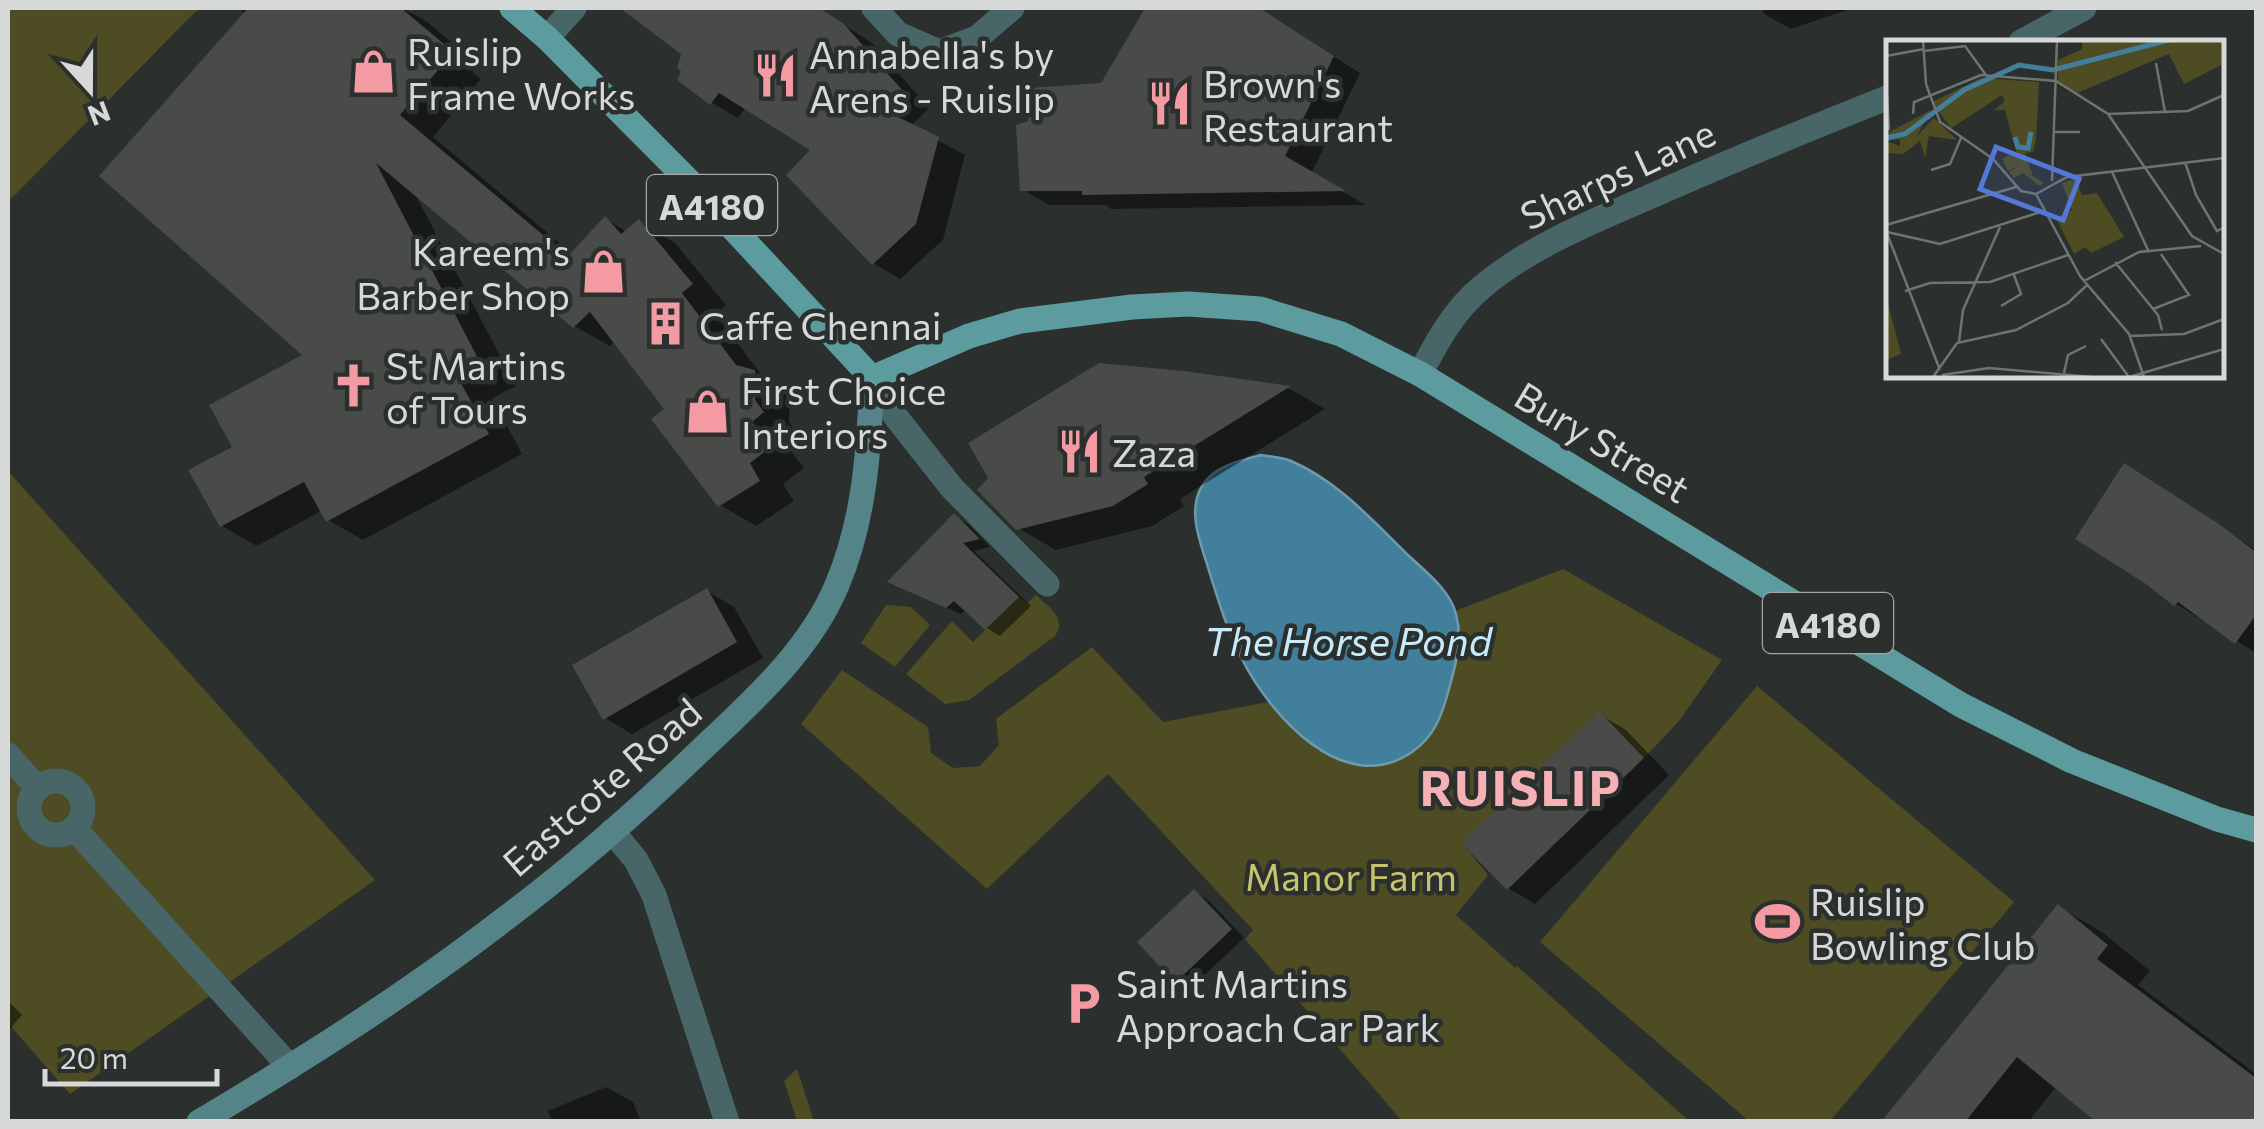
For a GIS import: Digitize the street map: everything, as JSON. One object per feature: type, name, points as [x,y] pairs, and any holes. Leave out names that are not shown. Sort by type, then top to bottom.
[{"type":"main road","name":"A4180","points":[[512,8],[687,178],[872,378]]},
{"type":"main road","name":"Bury Street","points":[[872,378],[968,336],[1020,321],[1068,314],[1188,304],[1260,310],[1341,334],[1420,374],[1961,705],[2072,761],[2217,819],[2256,830]]},
{"type":"main road","name":"Eastcote Road","points":[[199,1122],[290,1067],[504,921],[612,831],[743,710],[808,638],[836,588],[854,536],[865,486],[872,378]]},
{"type":"street","points":[[547,38],[574,8]]},
{"type":"street","points":[[874,8],[898,34],[938,52],[977,38],[1012,8]]},
{"type":"street","points":[[2026,40],[2084,8]]},
{"type":"street","name":"Sharps Lane","points":[[1420,374],[1454,316],[1481,288],[1522,259],[1598,220],[1886,98]]},
{"type":"street","points":[[872,378],[896,417],[952,488],[1047,584]]},
{"type":"street","points":[[8,755],[38,788]]},
{"type":"street","points":[[60,781],[76,789],[83,805],[80,822],[74,828],[51,835],[36,826],[30,800],[38,788],[60,781]]},
{"type":"street","points":[[74,828],[290,1067]]},
{"type":"street","points":[[612,831],[636,860],[654,895],[728,1122]]},
{"type":"green space","points":[[8,8],[199,8],[8,202]]},
{"type":"green space","points":[[8,471],[375,880],[70,1094],[8,1023]]},
{"type":"green space","name":"Manor Farm","points":[[1563,569],[1722,660],[1679,721],[1644,758],[1598,712],[1462,843],[1488,875],[1456,915],[1689,1121],[1402,1121],[1245,939],[1253,930],[1108,774],[987,889],[801,724],[842,670],[928,727],[931,753],[953,768],[980,766],[999,745],[996,719],[1092,647],[1163,722],[1268,702],[1319,751],[1459,636],[1455,611]]},
{"type":"green space","points":[[1036,595],[1058,618],[1055,636],[969,700],[945,704],[906,674],[952,621],[973,642],[1019,597],[1027,603]]},
{"type":"green space","points":[[886,605],[911,607],[930,625],[895,667],[861,643]]},
{"type":"green space","name":"Ruislip Bowling Club","points":[[1757,686],[2014,902],[1830,1121],[1749,1121],[1540,942]]},
{"type":"green space","points":[[797,1069],[814,1121],[797,1121],[784,1081]]},
{"type":"water","name":"The Horse Pond","points":[[1261,455],[1291,461],[1324,479],[1430,575],[1453,605],[1458,623],[1458,652],[1440,716],[1420,746],[1386,764],[1361,765],[1336,758],[1312,744],[1271,704],[1232,638],[1200,541],[1195,507],[1202,486],[1213,473]]},
{"type":"building","points":[[248,8],[401,8],[444,44],[438,50],[448,58],[400,115],[568,256],[605,216],[621,234],[639,219],[693,284],[682,293],[736,365],[755,370],[755,400],[764,412],[752,422],[771,447],[750,463],[760,481],[718,507],[651,419],[664,409],[590,312],[573,328],[376,163],[482,366],[458,378],[489,434],[326,522],[304,482],[220,527],[188,470],[232,447],[209,405],[302,355],[99,176]]},
{"type":"building","points":[[620,8],[819,8],[844,24],[903,91],[884,110],[939,137],[916,224],[872,265],[786,175],[810,150],[719,93],[710,105],[677,80],[681,54]]},
{"type":"building","name":"Brown's Restaurant","points":[[1145,8],[1259,8],[1334,56],[1285,156],[1346,191],[1082,195],[1082,191],[1020,191],[1016,125],[1028,121],[1030,88],[1101,83]]},
{"type":"building","name":"Zaza","points":[[1099,363],[1291,386],[1144,477],[1148,484],[1113,506],[1016,530],[977,490],[988,478],[968,443]]},
{"type":"building","points":[[2124,463],[2256,552],[2256,615],[2235,644],[2178,602],[2174,606],[2075,539]]},
{"type":"building","points":[[954,513],[980,539],[963,543],[1019,597],[985,630],[954,601],[946,608],[887,582]]},
{"type":"building","points":[[707,588],[737,642],[603,720],[572,665]]},
{"type":"building","points":[[1599,711],[1644,758],[1507,890],[1461,843]]},
{"type":"building","points":[[1194,889],[1232,929],[1175,983],[1137,942]]},
{"type":"building","points":[[2058,904],[2108,945],[2097,959],[2256,1078],[2256,1122],[2096,1122],[2017,1057],[1965,1122],[1881,1122]]},
{"type":"place","name":"Ruislip Frame Works","points":[[374,72]]},
{"type":"place","name":"Annabella's by Arens - Ruislip","points":[[776,75]]},
{"type":"place","name":"Brown's Restaurant","points":[[1170,104]]},
{"type":"place","name":"Kareem's Barber Shop","points":[[603,272]]},
{"type":"place","name":"Caffe Chennai","points":[[666,324]]},
{"type":"place","name":"St Martins of Tours","points":[[353,386]]},
{"type":"place","name":"First Choice Interiors","points":[[708,411]]},
{"type":"place","name":"Zaza","points":[[1079,451]]},
{"type":"place","name":"Ruislip Bowling Club","points":[[1777,922]]},
{"type":"place","name":"Saint Martins Approach Car Park","points":[[1083,1004]]},
{"type":"district","name":"RUISLIP","points":[[1521,786]]}]
